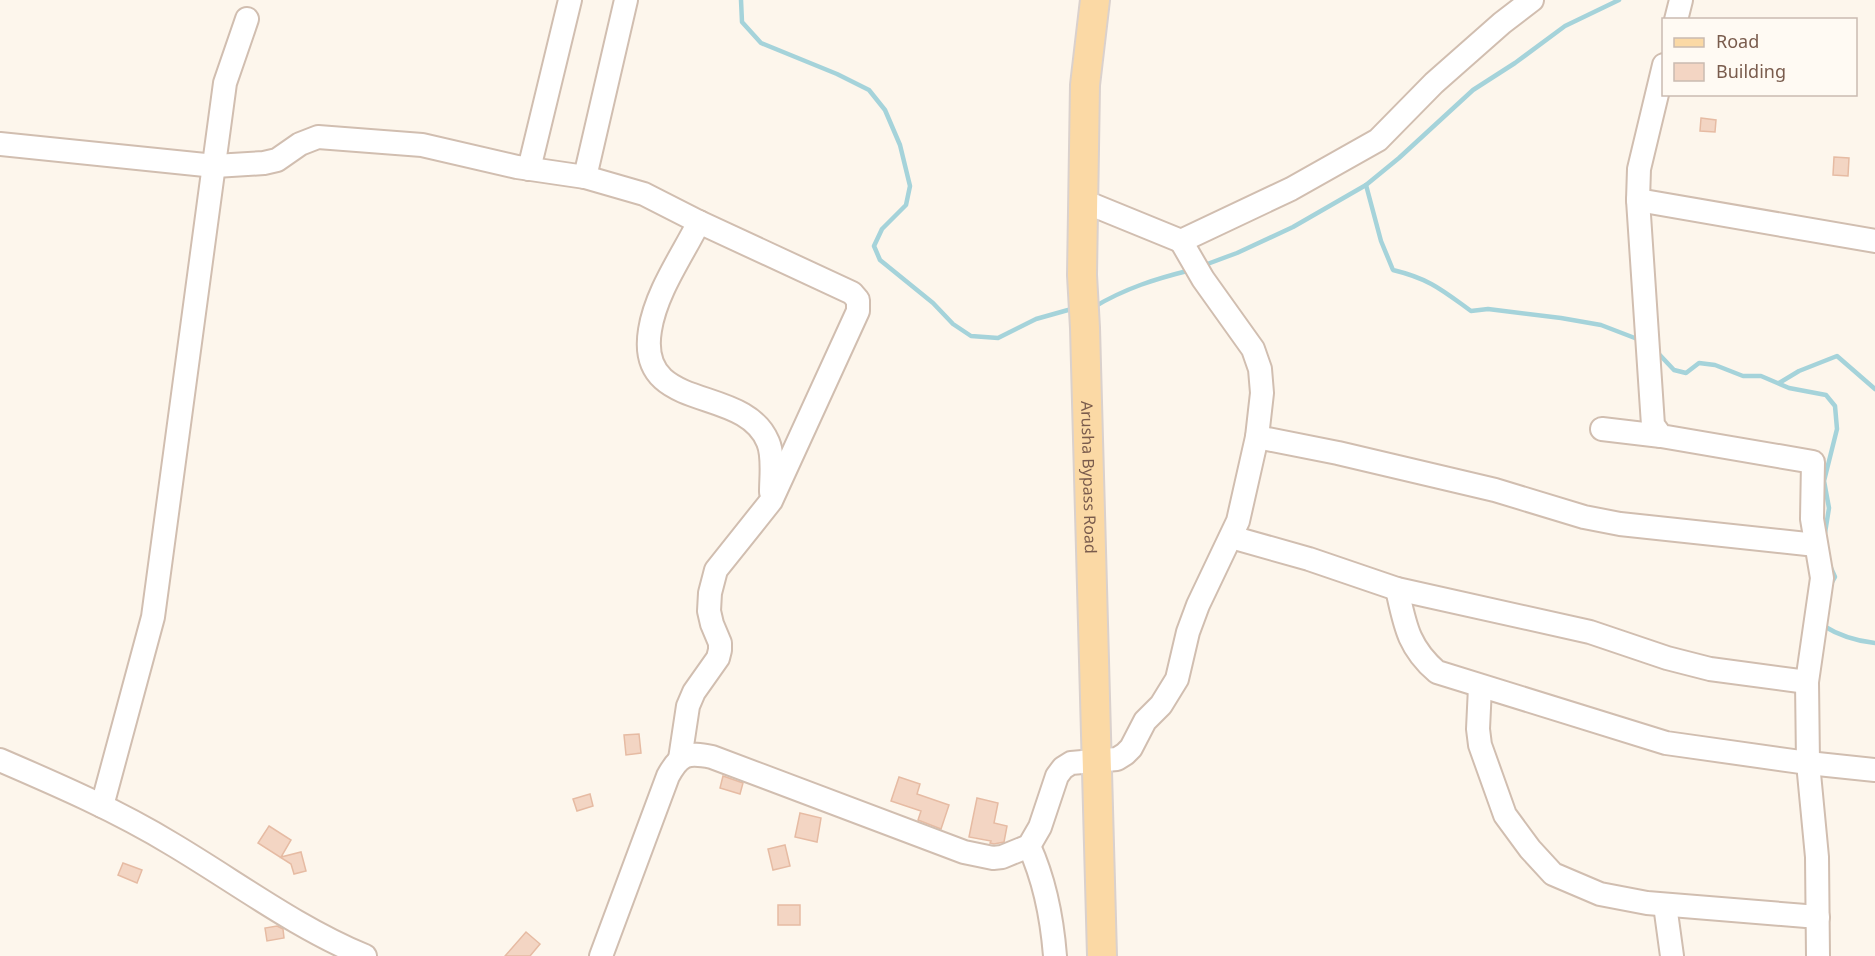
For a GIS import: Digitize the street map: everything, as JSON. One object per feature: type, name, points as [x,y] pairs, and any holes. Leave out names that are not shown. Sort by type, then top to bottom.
[{"type":"main road","name":"Arusha Bypass Road","points":[[1095,0],[1085,85],[1082,275],[1102,956]]},
{"type":"street","points":[[529,169],[570,0]]},
{"type":"street","points":[[585,177],[626,0]]},
{"type":"street","points":[[1498,0],[1502,23]]},
{"type":"street","points":[[1192,260],[1291,189],[1378,140],[1434,83],[1502,23],[1532,0]]},
{"type":"street","points":[[1676,18],[1681,0]]},
{"type":"street","points":[[102,806],[153,617],[225,83],[247,20]]},
{"type":"street","points":[[1661,436],[1653,425],[1638,200],[1640,169],[1662,74]]},
{"type":"street","points":[[0,144],[215,165],[264,163],[277,160],[300,144],[318,137],[422,145],[529,169],[585,177],[644,194],[852,293],[858,300],[858,311],[771,501],[716,570],[710,593],[709,611],[720,643],[720,650],[718,658],[694,692],[688,706],[680,759]]},
{"type":"street","points":[[1638,200],[1875,241]]},
{"type":"street","points":[[601,956],[668,776],[675,763],[684,756],[694,753],[712,756],[964,852],[993,858],[1002,857],[1029,846],[1040,827],[1057,776],[1063,768],[1071,763],[1117,759],[1125,754],[1145,721],[1168,696],[1177,679],[1188,632],[1198,605],[1232,537],[1244,503],[1257,437],[1262,393],[1260,369],[1253,349],[1192,260],[1083,201]]},
{"type":"street","points":[[699,222],[659,299],[650,328],[649,358],[654,370],[667,384],[734,410],[754,423],[764,434],[771,453],[771,501]]},
{"type":"street","points":[[1602,429],[1661,436],[1813,462],[1812,519],[1822,578],[1807,682],[1808,763],[1817,857],[1818,956]]},
{"type":"street","points":[[1257,437],[1338,453],[1495,490],[1593,519],[1620,524],[1816,545]]},
{"type":"street","points":[[1232,537],[1309,559],[1397,589],[1590,632],[1667,658],[1710,669],[1807,682]]},
{"type":"street","points":[[1397,589],[1413,645],[1437,672],[1666,743],[1875,770]]},
{"type":"street","points":[[1480,687],[1478,729],[1480,745],[1505,815],[1530,849],[1553,874],[1600,894],[1665,905],[1818,917]]},
{"type":"street","points":[[0,760],[102,806],[171,843],[254,896],[340,946],[365,956]]},
{"type":"street","points":[[1029,846],[1046,891],[1055,956]]},
{"type":"street","points":[[1665,905],[1672,956]]},
{"type":"building","points":[[1701,118],[1716,120],[1715,132],[1700,131]]},
{"type":"building","points":[[1834,157],[1849,158],[1848,176],[1833,175]]},
{"type":"building","points":[[639,734],[641,753],[626,755],[624,735]]},
{"type":"building","points":[[723,776],[743,783],[740,794],[720,788]]},
{"type":"building","points":[[899,777],[920,784],[917,794],[949,805],[941,829],[918,820],[921,811],[891,801]]},
{"type":"building","points":[[590,794],[593,806],[577,811],[573,799]]},
{"type":"building","points":[[977,798],[998,803],[994,823],[1007,826],[1004,842],[994,844],[990,843],[991,841],[969,837]]},
{"type":"building","points":[[800,813],[821,818],[817,842],[795,837]]},
{"type":"building","points":[[269,826],[291,840],[281,857],[301,852],[306,871],[294,874],[291,864],[258,843]]},
{"type":"building","points":[[785,845],[790,866],[773,870],[768,849]]},
{"type":"building","points":[[123,863],[142,870],[137,883],[118,875]]},
{"type":"building","points":[[778,905],[800,905],[800,925],[778,925]]},
{"type":"building","points":[[277,926],[283,929],[284,938],[267,941],[265,928]]},
{"type":"building","points":[[526,932],[540,944],[530,956],[505,956]]},
{"type":"waterway","points":[[741,0],[742,22],[761,43],[837,74],[869,90],[885,110],[900,145],[910,186],[906,205],[882,229],[874,246],[880,260],[933,303],[953,324],[971,336],[998,338],[1036,319],[1074,310]]},
{"type":"waterway","points":[[1202,266],[1237,253],[1293,227],[1366,185],[1473,90],[1515,63],[1565,26],[1619,0]]},
{"type":"waterway","points":[[1366,185],[1381,241],[1393,270],[1426,281],[1471,311],[1488,309],[1561,318],[1601,325],[1640,340]]},
{"type":"waterway","points":[[1094,307],[1141,285],[1191,270]]},
{"type":"waterway","points":[[1657,352],[1674,370],[1686,373],[1699,363],[1715,365],[1743,376],[1761,376],[1789,388],[1826,395],[1835,406],[1837,429],[1824,481],[1829,508],[1825,533]]},
{"type":"waterway","points":[[1779,383],[1799,371],[1837,356],[1875,389]]},
{"type":"waterway","points":[[1831,568],[1835,577],[1831,584]]},
{"type":"waterway","points":[[1822,625],[1847,637],[1875,643]]}]
